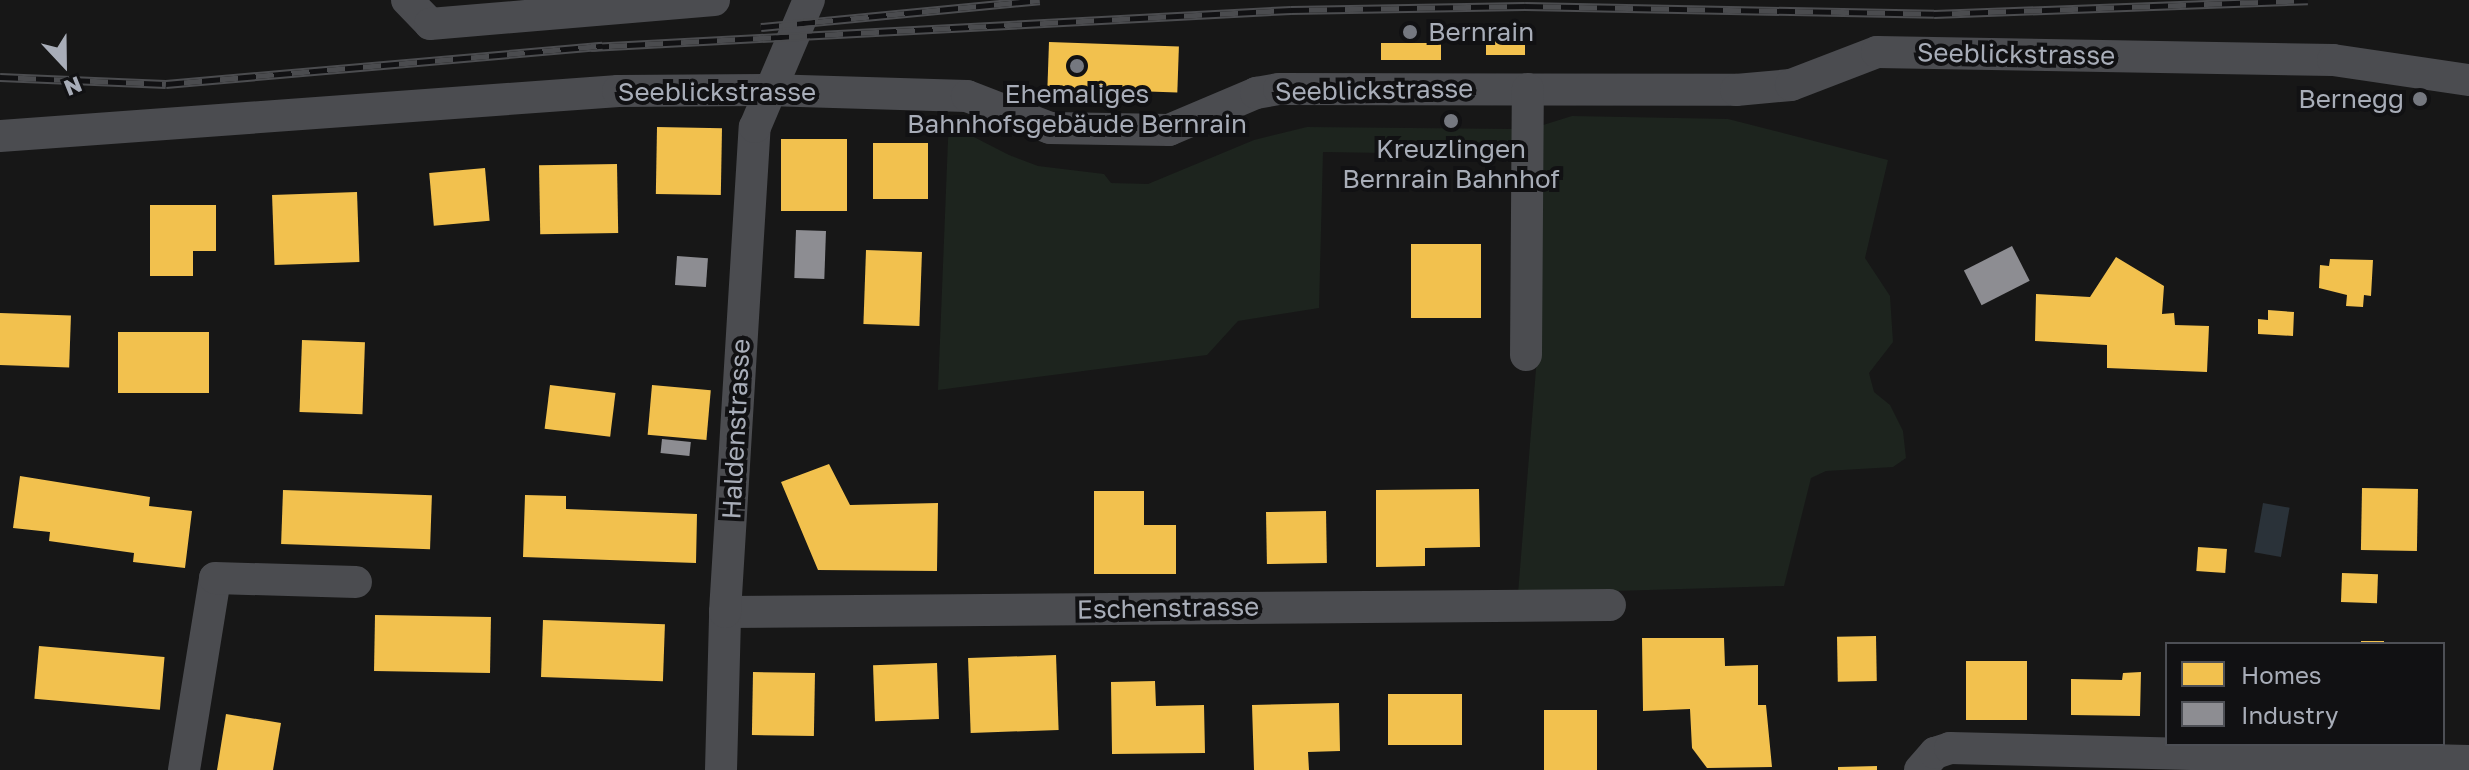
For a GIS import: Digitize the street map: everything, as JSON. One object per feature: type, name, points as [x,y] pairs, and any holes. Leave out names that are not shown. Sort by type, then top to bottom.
[{"type":"street","points":[[407,0],[430,24],[714,0]]},
{"type":"street","name":"Haldenstrasse","points":[[721,770],[725,612],[755,127],[767,90],[809,0]]},
{"type":"street","name":"Seeblickstrasse","points":[[0,136],[618,91],[767,90],[967,96],[1050,128],[1125,131],[1191,124],[1237,100],[1279,89],[1736,90],[1791,85],[1877,52],[2333,60],[2469,80]]},
{"type":"street","points":[[1526,355],[1528,89]]},
{"type":"street","points":[[184,770],[215,578],[356,582]]},
{"type":"street","name":"Eschenstrasse","points":[[725,612],[1610,605]]},
{"type":"street","points":[[1920,770],[1935,753],[1950,748],[2469,761]]},
{"type":"shaded area","points":[[1572,116],[1728,119],[1888,160],[1865,258],[1890,296],[1893,342],[1869,373],[1874,392],[1890,405],[1903,431],[1906,458],[1893,467],[1826,471],[1811,478],[1784,586],[1518,594],[1538,344],[1540,126]]},
{"type":"shaded area","points":[[957,119],[968,134],[1009,155],[1038,166],[1104,174],[1111,183],[1148,184],[1254,140],[1307,127],[1513,129],[1513,155],[1323,152],[1319,308],[1238,321],[1207,355],[938,390],[948,140],[950,124]]},
{"type":"shaded area","points":[[2263,503],[2290,508],[2281,557],[2254,552]]},
{"type":"building: Homes","points":[[1486,32],[1525,32],[1525,55],[1486,55]]},
{"type":"building: Homes","points":[[1049,42],[1179,47],[1177,93],[1047,88]]},
{"type":"building: Homes","points":[[1381,43],[1441,43],[1441,60],[1381,60]]},
{"type":"building: Homes","points":[[657,127],[722,128],[721,195],[656,194]]},
{"type":"building: Homes","points":[[781,139],[847,139],[847,211],[781,211]]},
{"type":"building: Homes","points":[[873,143],[928,143],[928,199],[873,199]]},
{"type":"building: Homes","points":[[617,164],[618,233],[540,234],[539,165]]},
{"type":"building: Homes","points":[[485,168],[490,221],[434,226],[429,173]]},
{"type":"building: Homes","points":[[357,192],[359,262],[274,265],[272,195]]},
{"type":"building: Homes","points":[[150,205],[216,205],[216,251],[193,251],[193,276],[150,276]]},
{"type":"building: Homes","points":[[1411,244],[1481,244],[1481,318],[1411,318]]},
{"type":"building: Homes","points":[[866,250],[922,252],[919,326],[863,324]]},
{"type":"building: Homes","points":[[2116,257],[2164,286],[2162,314],[2174,313],[2175,325],[2209,326],[2207,372],[2107,368],[2107,345],[2035,341],[2036,294],[2090,297]]},
{"type":"building: Homes","points":[[2330,259],[2373,260],[2371,296],[2364,295],[2363,307],[2346,306],[2347,295],[2319,288],[2320,265],[2329,266]]},
{"type":"building: Homes","points":[[2268,310],[2294,312],[2293,336],[2258,334],[2258,319],[2268,320]]},
{"type":"building: Homes","points":[[0,313],[71,315],[69,367],[0,365]]},
{"type":"building: Homes","points":[[118,332],[209,332],[209,393],[118,393]]},
{"type":"building: Homes","points":[[302,340],[365,342],[362,414],[299,412]]},
{"type":"building: Homes","points":[[550,385],[616,393],[610,437],[545,429]]},
{"type":"building: Homes","points":[[652,385],[711,390],[706,440],[648,435]]},
{"type":"building: Homes","points":[[829,464],[850,505],[938,503],[937,571],[818,570],[781,482]]},
{"type":"building: Homes","points":[[20,476],[150,497],[149,506],[192,511],[185,568],[133,562],[134,553],[49,541],[50,532],[13,528]]},
{"type":"building: Homes","points":[[2362,488],[2418,489],[2417,551],[2361,550]]},
{"type":"building: Homes","points":[[1479,489],[1480,547],[1425,548],[1425,566],[1376,567],[1376,490]]},
{"type":"building: Homes","points":[[283,490],[432,495],[430,549],[281,544]]},
{"type":"building: Homes","points":[[1094,491],[1144,491],[1144,525],[1176,525],[1176,574],[1094,574]]},
{"type":"building: Homes","points":[[525,495],[566,496],[566,509],[697,514],[696,563],[523,557]]},
{"type":"building: Homes","points":[[1326,511],[1327,563],[1267,564],[1266,512]]},
{"type":"building: Homes","points":[[2198,547],[2227,549],[2225,573],[2196,571]]},
{"type":"building: Homes","points":[[2342,573],[2378,574],[2377,603],[2341,602]]},
{"type":"building: Homes","points":[[375,615],[491,617],[490,673],[374,671]]},
{"type":"building: Homes","points":[[543,620],[665,624],[663,681],[541,677]]},
{"type":"building: Homes","points":[[1876,636],[1877,681],[1838,682],[1837,637]]},
{"type":"building: Homes","points":[[1642,638],[1724,638],[1725,666],[1758,665],[1758,705],[1766,705],[1772,767],[1707,768],[1692,748],[1690,709],[1643,711]]},
{"type":"building: Homes","points":[[39,646],[165,657],[160,710],[34,699]]},
{"type":"building: Homes","points":[[1056,655],[1059,730],[971,733],[968,658]]},
{"type":"building: Homes","points":[[1966,661],[2027,661],[2027,720],[1966,720]]},
{"type":"building: Homes","points":[[937,663],[939,719],[875,721],[873,665]]},
{"type":"building: Homes","points":[[753,672],[815,673],[814,736],[752,735]]},
{"type":"building: Homes","points":[[2141,672],[2140,716],[2071,715],[2071,679],[2122,680],[2123,673]]},
{"type":"building: Homes","points":[[1155,681],[1156,706],[1204,705],[1205,753],[1112,754],[1111,682]]},
{"type":"building: Homes","points":[[1388,694],[1462,694],[1462,745],[1388,745]]},
{"type":"building: Homes","points":[[1339,703],[1340,751],[1308,752],[1309,770],[1254,770],[1252,705]]},
{"type":"building: Homes","points":[[1544,710],[1597,710],[1597,770],[1544,770]]},
{"type":"building: Homes","points":[[226,714],[281,723],[273,770],[217,770]]},
{"type":"building: Homes","points":[[1877,766],[1877,770],[1838,770],[1838,767]]},
{"type":"building: Industry","points":[[796,230],[826,231],[824,279],[794,278]]},
{"type":"building: Industry","points":[[2012,246],[2030,281],[1982,305],[1964,271]]},
{"type":"building: Industry","points":[[677,256],[708,258],[706,287],[675,285]]},
{"type":"building: Industry","points":[[662,439],[691,442],[689,456],[661,453]]},
{"type":"railway","points":[[761,27],[1040,0]]},
{"type":"railway","points":[[591,47],[1291,10],[1525,6],[1934,14],[2308,0]]},
{"type":"railway","points":[[0,77],[166,84],[602,46]]},
{"type":"place","name":"Bernrain","points":[[1410,32]]},
{"type":"place","name":"Ehemaliges Bahnhofsgebäude Bernrain","points":[[1077,66]]},
{"type":"place","name":"Bernegg","points":[[2420,99]]},
{"type":"place","name":"Kreuzlingen Bernrain Bahnhof","points":[[1451,121]]}]
